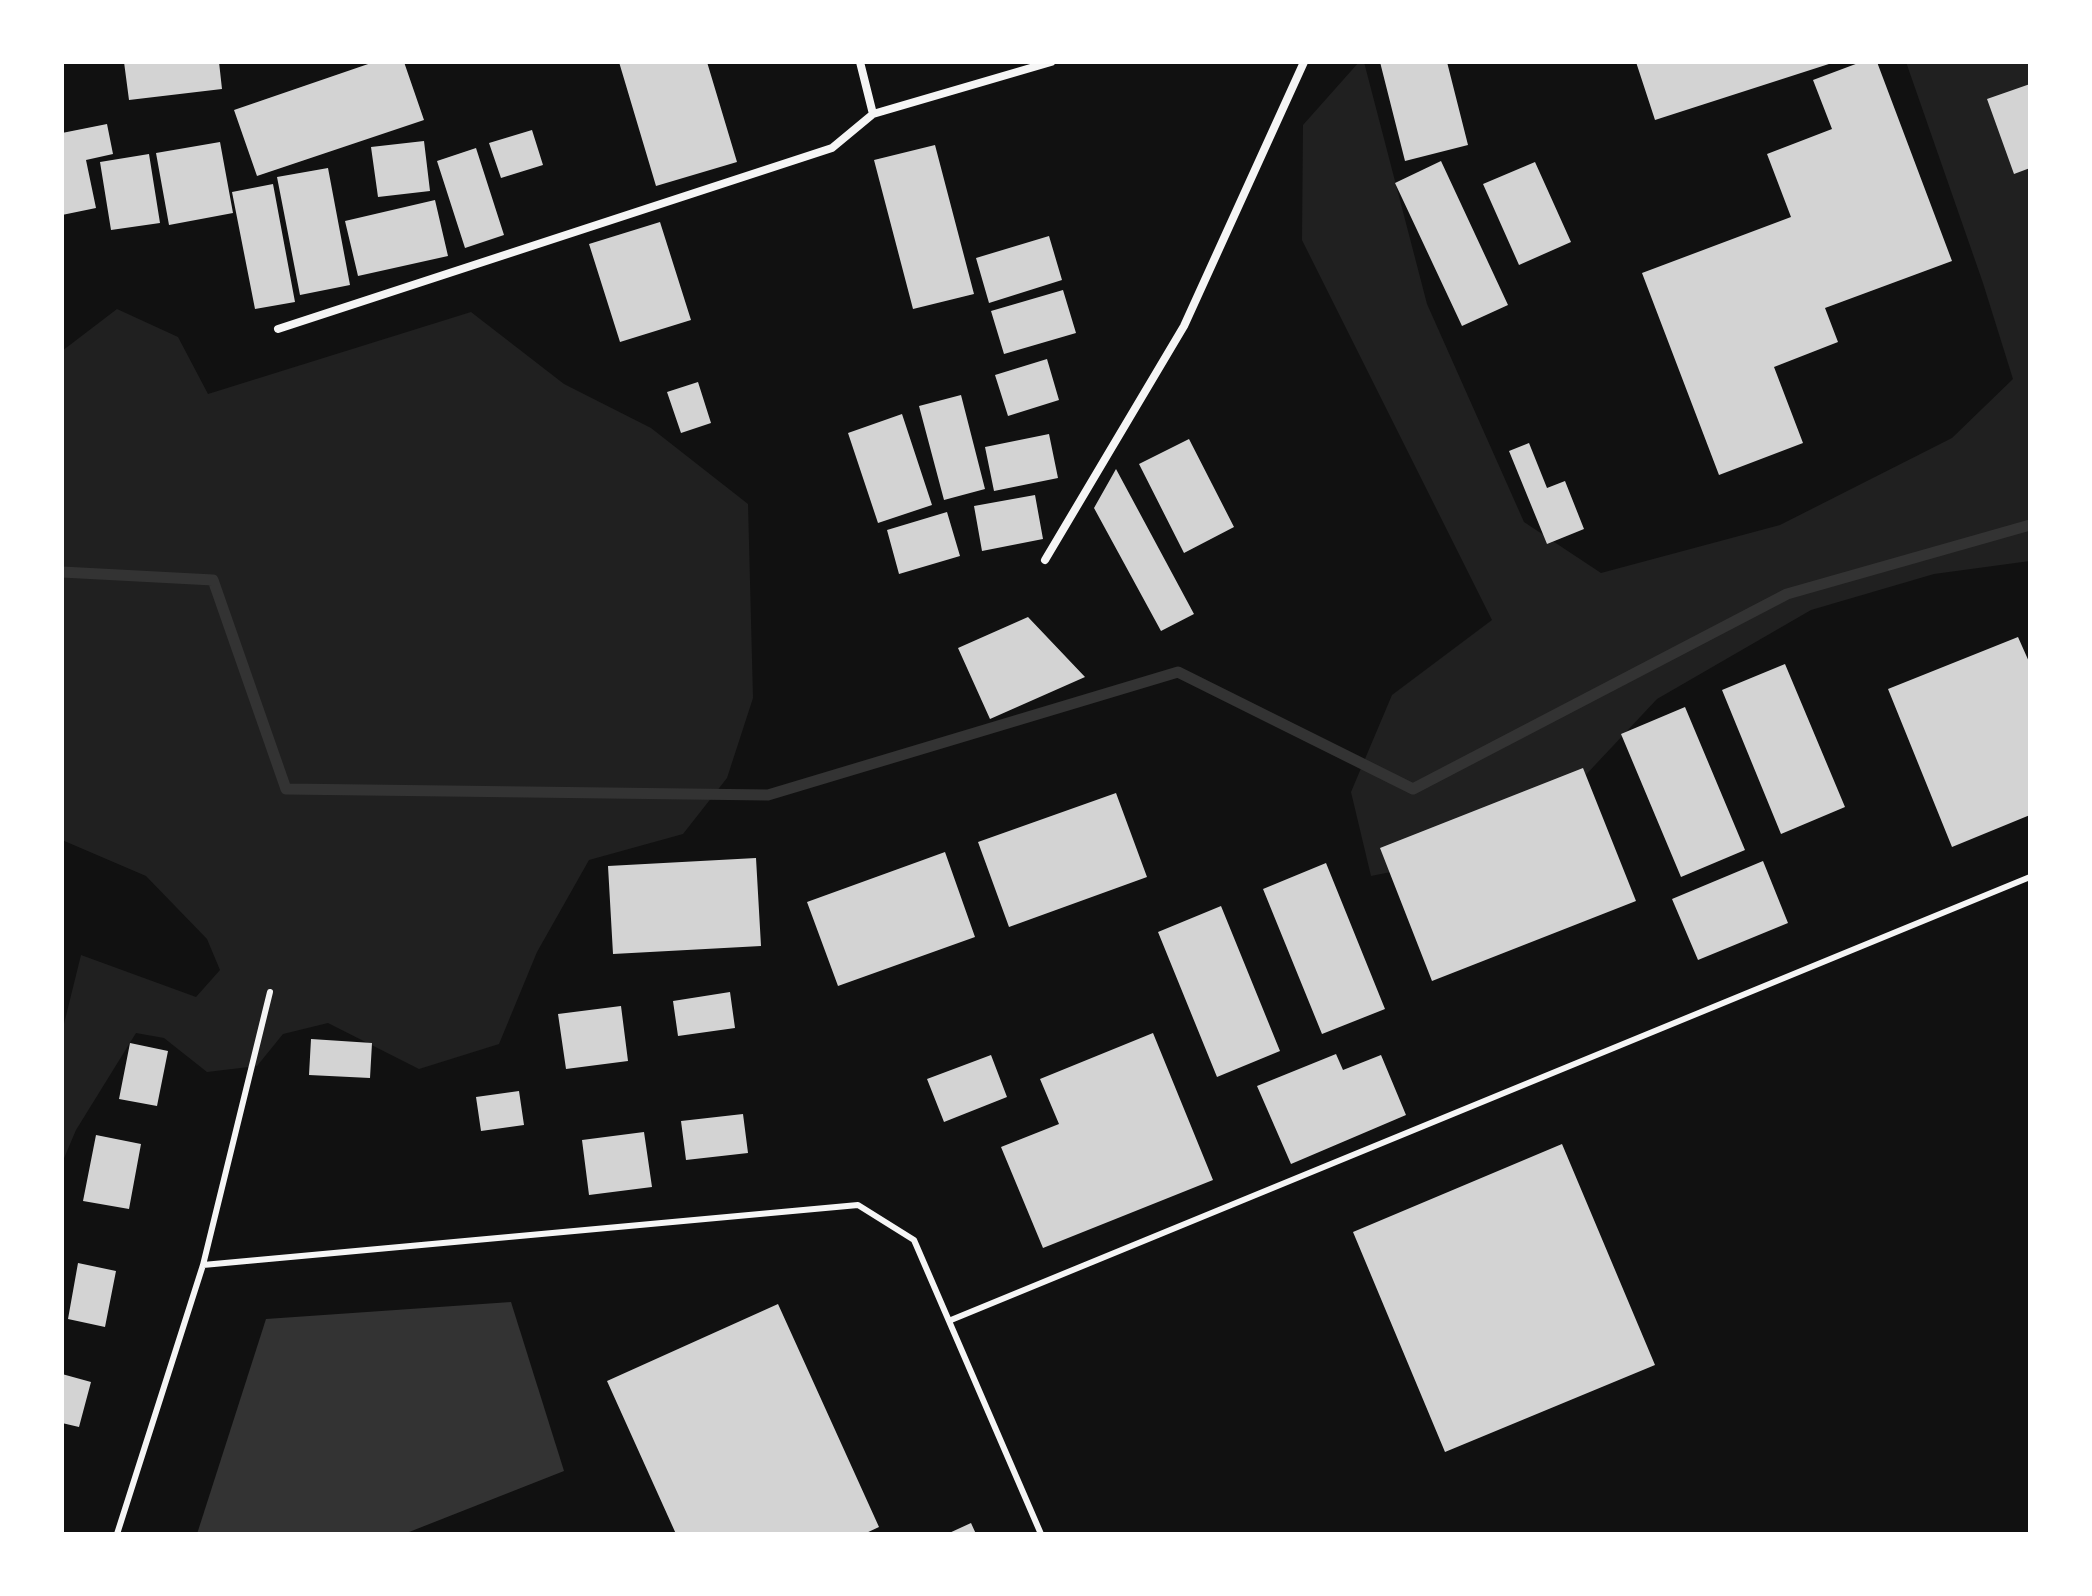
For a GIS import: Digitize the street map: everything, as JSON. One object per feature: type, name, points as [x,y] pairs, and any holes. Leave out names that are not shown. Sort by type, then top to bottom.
[{"type":"street","points":[[860,62],[873,114]]},
{"type":"street","points":[[278,329],[832,148],[873,114],[1051,62]]},
{"type":"street","points":[[1045,560],[1184,326],[1304,62]]},
{"type":"lane","points":[[951,1320],[2030,877]]},
{"type":"lane","points":[[117,1534],[203,1265],[270,992]]},
{"type":"lane","points":[[203,1265],[858,1205],[914,1240],[1041,1534]]},
{"type":"shaded area","points":[[1359,62],[1364,62],[1427,304],[1524,522],[1601,573],[1780,525],[1952,438],[2013,379],[1906,62],[2030,62],[2030,561],[1934,574],[1811,610],[1657,699],[1519,846],[1371,876],[1351,792],[1392,695],[1492,620],[1302,240],[1303,125]]},
{"type":"shaded area","points":[[117,309],[178,337],[208,394],[471,312],[564,384],[651,428],[748,504],[753,698],[727,778],[683,834],[589,860],[537,952],[499,1044],[419,1069],[328,1023],[283,1034],[257,1066],[207,1072],[164,1038],[136,1033],[76,1130],[62,1163],[62,1032],[81,955],[196,997],[220,970],[207,939],[146,876],[62,840],[62,351]]},
{"type":"shaded area","points":[[511,1302],[564,1471],[404,1534],[197,1534],[266,1319]]},
{"type":"building","points":[[124,62],[219,62],[222,89],[129,100]]},
{"type":"building","points":[[374,62],[404,62],[424,120],[257,176],[234,110]]},
{"type":"building","points":[[619,62],[707,62],[737,162],[656,186]]},
{"type":"building","points":[[1380,62],[1447,62],[1468,145],[1405,161]]},
{"type":"building","points":[[1636,62],[1832,62],[1832,63],[1655,120]]},
{"type":"building","points":[[1861,62],[1877,62],[1952,261],[1825,308],[1838,342],[1774,367],[1803,443],[1719,475],[1642,273],[1791,217],[1767,154],[1832,129],[1813,80]]},
{"type":"building","points":[[2030,84],[2030,168],[2014,174],[1987,99]]},
{"type":"building","points":[[107,124],[113,154],[86,160],[96,208],[62,215],[62,133]]},
{"type":"building","points":[[532,130],[543,165],[501,178],[489,143]]},
{"type":"building","points":[[424,141],[430,191],[378,197],[371,147]]},
{"type":"building","points":[[220,142],[233,213],[169,225],[156,153]]},
{"type":"building","points":[[935,145],[974,294],[913,309],[874,160]]},
{"type":"building","points":[[476,148],[504,235],[465,248],[437,161]]},
{"type":"building","points":[[149,154],[160,223],[111,230],[100,162]]},
{"type":"building","points":[[1441,161],[1508,305],[1462,326],[1395,183]]},
{"type":"building","points":[[1535,162],[1571,242],[1519,265],[1483,184]]},
{"type":"building","points":[[328,168],[350,285],[300,295],[277,177]]},
{"type":"building","points":[[273,184],[295,302],[255,309],[232,192]]},
{"type":"building","points":[[435,200],[448,256],[358,276],[345,221]]},
{"type":"building","points":[[660,222],[691,320],[620,342],[589,244]]},
{"type":"building","points":[[1049,236],[1062,280],[989,303],[976,258]]},
{"type":"building","points":[[1063,290],[1076,333],[1004,354],[991,311]]},
{"type":"building","points":[[1047,359],[1059,400],[1008,416],[995,375]]},
{"type":"building","points":[[698,382],[711,423],[681,433],[667,392]]},
{"type":"building","points":[[961,395],[985,489],[944,500],[919,406]]},
{"type":"building","points":[[902,414],[932,505],[878,523],[848,433]]},
{"type":"building","points":[[1049,434],[1058,478],[994,491],[985,447]]},
{"type":"building","points":[[1189,439],[1234,527],[1184,553],[1139,464]]},
{"type":"building","points":[[1529,443],[1547,488],[1565,481],[1584,529],[1547,544],[1509,451]]},
{"type":"building","points":[[1116,469],[1194,614],[1161,631],[1094,508]]},
{"type":"building","points":[[1035,495],[1043,539],[982,551],[974,506]]},
{"type":"building","points":[[947,512],[960,556],[899,574],[887,530]]},
{"type":"building","points":[[1028,617],[1085,677],[990,719],[958,648]]},
{"type":"building","points":[[2018,637],[2030,664],[2030,815],[1952,847],[1888,689]]},
{"type":"building","points":[[1785,664],[1845,807],[1781,834],[1722,690]]},
{"type":"building","points":[[1685,707],[1745,850],[1681,877],[1621,734]]},
{"type":"building","points":[[1583,768],[1636,901],[1432,981],[1380,848]]},
{"type":"building","points":[[1116,793],[1147,877],[1009,927],[978,842]]},
{"type":"building","points":[[945,852],[975,937],[838,986],[807,902]]},
{"type":"building","points":[[756,858],[761,946],[613,954],[608,866]]},
{"type":"building","points":[[1763,861],[1788,923],[1698,960],[1672,899]]},
{"type":"building","points":[[1326,863],[1385,1009],[1322,1034],[1263,889]]},
{"type":"building","points":[[1221,906],[1280,1051],[1217,1077],[1158,932]]},
{"type":"building","points":[[730,992],[735,1028],[678,1036],[673,1001]]},
{"type":"building","points":[[621,1006],[628,1061],[566,1069],[558,1014]]},
{"type":"building","points":[[1153,1033],[1213,1180],[1043,1248],[1001,1147],[1059,1124],[1040,1079]]},
{"type":"building","points":[[311,1039],[372,1043],[370,1078],[309,1075]]},
{"type":"building","points":[[130,1043],[168,1051],[157,1106],[119,1099]]},
{"type":"building","points":[[1336,1054],[1343,1070],[1381,1055],[1406,1115],[1291,1164],[1257,1086]]},
{"type":"building","points":[[991,1055],[1007,1097],[944,1122],[927,1079]]},
{"type":"building","points":[[519,1091],[524,1125],[481,1131],[476,1097]]},
{"type":"building","points":[[743,1114],[748,1153],[686,1160],[681,1121]]},
{"type":"building","points":[[644,1132],[652,1187],[589,1195],[582,1140]]},
{"type":"building","points":[[96,1135],[141,1144],[129,1209],[83,1201]]},
{"type":"building","points":[[1562,1144],[1655,1365],[1445,1452],[1353,1232]]},
{"type":"building","points":[[78,1263],[116,1271],[105,1327],[68,1319]]},
{"type":"building","points":[[778,1304],[879,1527],[864,1534],[676,1534],[607,1381]]},
{"type":"building","points":[[62,1374],[91,1382],[79,1427],[62,1423]]},
{"type":"building","points":[[971,1523],[976,1534],[947,1534]]},
{"type":"waterway","points":[[62,572],[213,580],[286,789],[768,795],[1178,672],[1413,789],[1787,594],[2030,525]]}]
